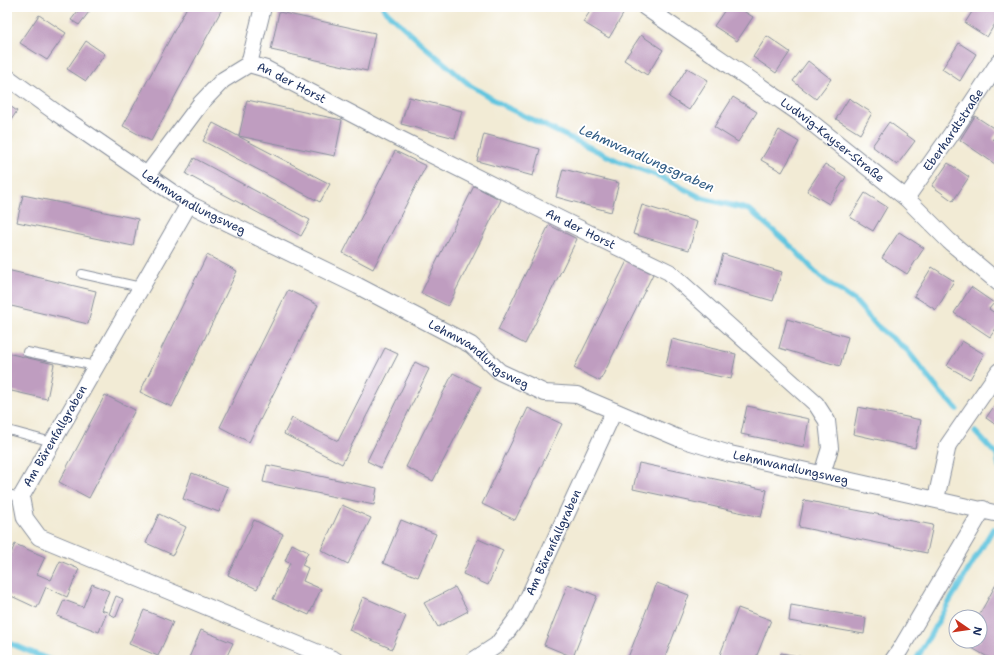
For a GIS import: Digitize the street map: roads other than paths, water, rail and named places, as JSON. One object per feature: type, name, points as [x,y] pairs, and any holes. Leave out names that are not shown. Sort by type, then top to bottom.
[{"type":"street","name":"An der Horst","points":[[147,175],[201,103],[223,80],[249,64],[262,7]]},
{"type":"street","name":"Ludwig-Kayser-Straße","points":[[650,9],[802,115],[906,198],[949,241],[999,283]]},
{"type":"street","name":"Eberhardtstraße","points":[[906,198],[950,136],[999,62]]},
{"type":"street","name":"An der Horst","points":[[249,64],[266,70],[398,138],[669,272],[816,404],[827,421],[830,448],[822,474]]},
{"type":"street","name":"Lehmwandlungsweg","points":[[7,77],[189,204],[358,286],[471,345],[500,372],[545,393],[577,395],[685,440],[730,454],[983,509],[999,514]]},
{"type":"street","name":"Am Bärenfallgraben","points":[[189,204],[52,442],[14,495],[25,518],[39,537],[335,660]]},
{"type":"street","points":[[936,499],[948,445],[999,371]]},
{"type":"street","name":"Am Bärenfallgraben","points":[[474,660],[497,645],[521,613],[614,411]]},
{"type":"street","points":[[893,660],[983,509]]},
{"type":"lane","points":[[82,274],[141,287]]},
{"type":"lane","points":[[27,352],[96,366]]},
{"type":"lane","points":[[7,429],[52,442]]},
{"type":"waterway","name":"Lehmwandlungsgraben","points":[[383,7],[423,45],[471,86],[506,107],[618,161],[661,177],[702,198],[750,210],[794,249],[820,277],[855,301],[877,326],[907,350],[940,392],[957,409]]},
{"type":"waterway","name":"Lehmwandlungsgraben","points":[[975,432],[997,455],[999,467]]},
{"type":"waterway","name":"Lehmwandlungsgraben","points":[[916,660],[993,529]]},
{"type":"waterway","points":[[7,642],[50,660]]}]
